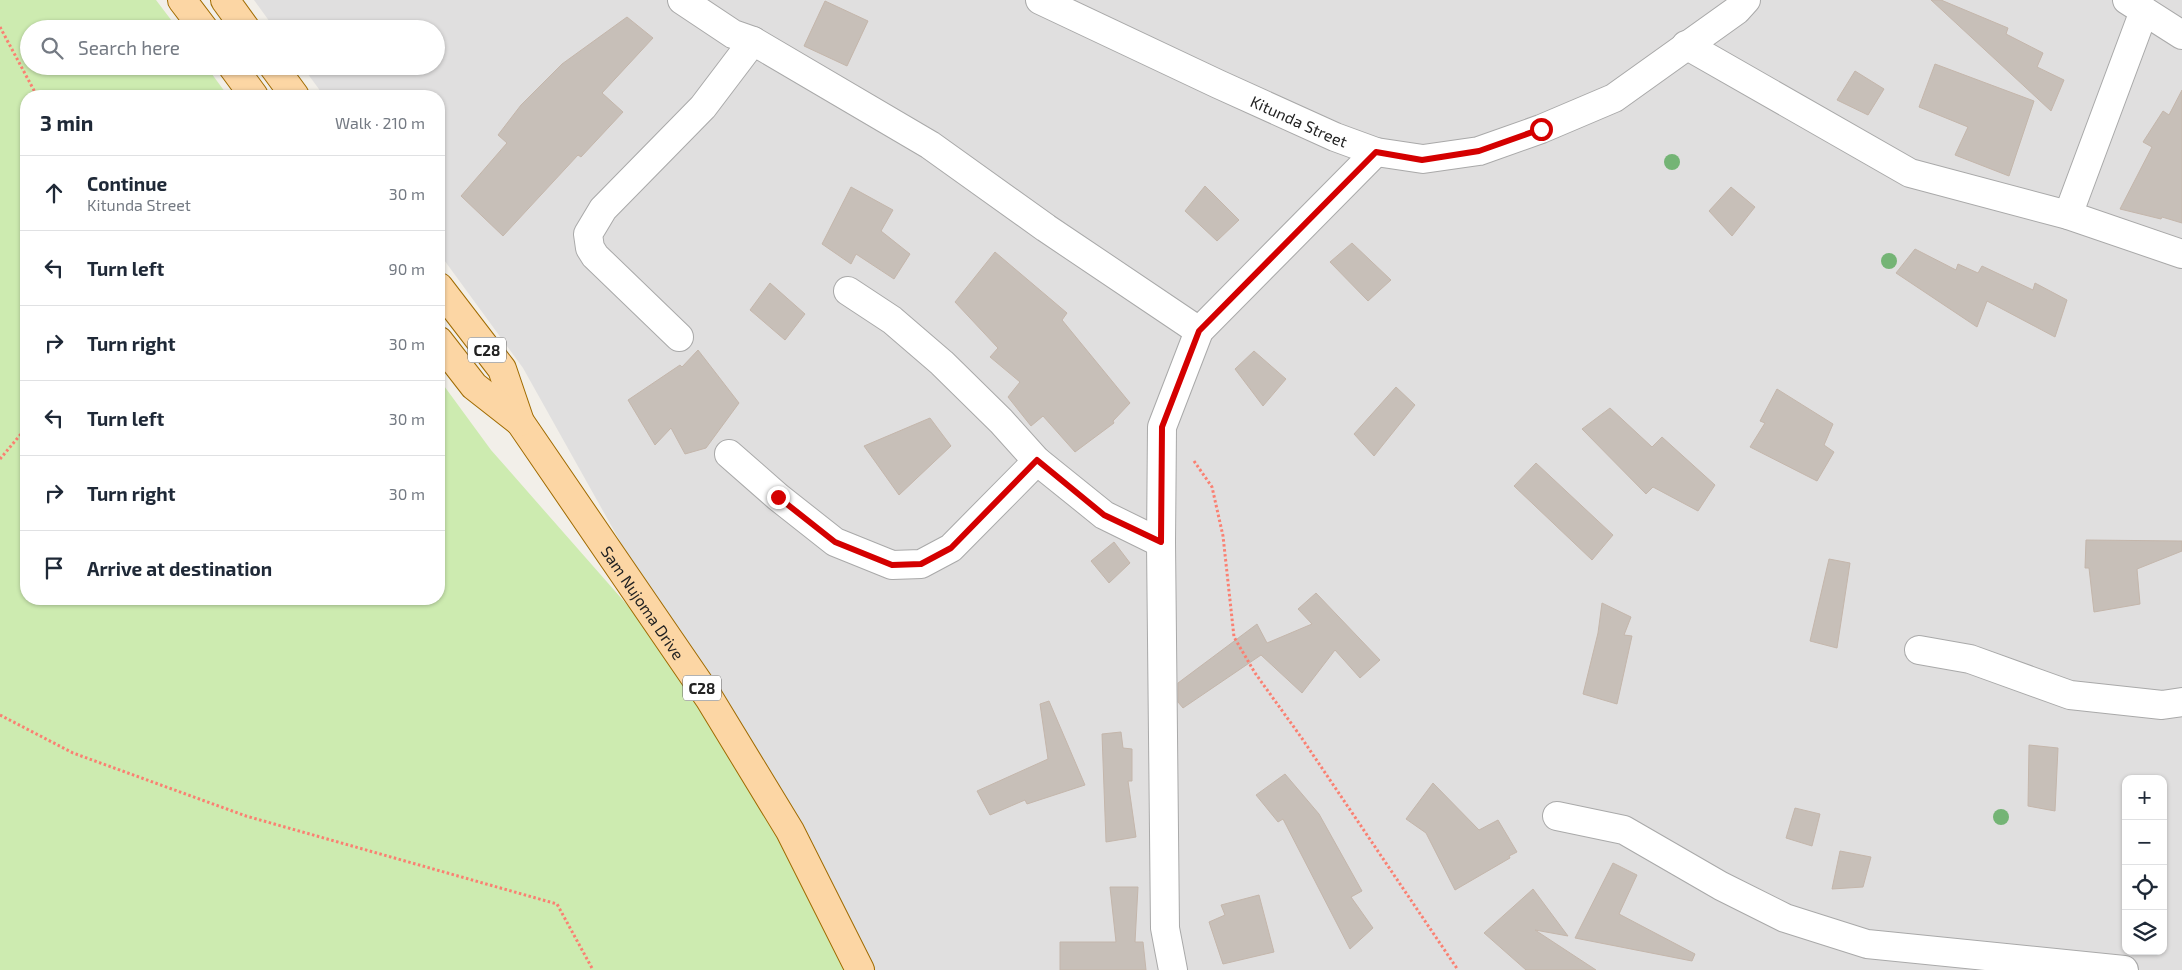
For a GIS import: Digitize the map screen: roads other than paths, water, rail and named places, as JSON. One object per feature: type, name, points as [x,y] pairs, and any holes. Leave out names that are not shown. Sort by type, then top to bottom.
[{"type":"main road","points":[[182,0],[197,20]]},
{"type":"main road","points":[[225,0],[239,20]]},
{"type":"main road","points":[[239,75],[250,90]]},
{"type":"main road","points":[[280,75],[291,90]]},
{"type":"main road","name":"Sam Nujoma Drive","points":[[445,295],[502,369],[520,422],[709,698],[790,831],[860,970]]},
{"type":"main road","name":"Sam Nujoma Drive","points":[[445,349],[474,386],[520,422]]},
{"type":"street","points":[[682,0],[733,34],[753,42],[930,145],[1046,228],[1199,331]]},
{"type":"street","name":"Kitunda Street","points":[[1040,0],[1335,137],[1376,152],[1422,160],[1479,151],[1532,132],[1614,98],[1737,10],[1746,0]]},
{"type":"street","points":[[2068,215],[2135,6],[2182,35]]},
{"type":"street","points":[[679,336],[595,256],[590,248],[588,234],[603,209],[703,107],[753,42]]},
{"type":"street","points":[[1686,45],[1910,173],[2068,215],[2182,254]]},
{"type":"street","points":[[1172,970],[1165,928],[1161,542],[1162,427],[1199,331],[1376,152]]},
{"type":"street","points":[[848,291],[892,320],[942,363],[1037,460],[1104,515],[1161,542]]},
{"type":"street","points":[[729,454],[778,497],[835,542],[892,565],[921,564],[951,548],[1037,460]]},
{"type":"street","points":[[1919,650],[1970,659],[2070,695],[2162,705],[2182,702]]},
{"type":"street","points":[[1557,816],[1624,830],[1721,886],[1786,918],[1867,944],[2124,970]]}]
